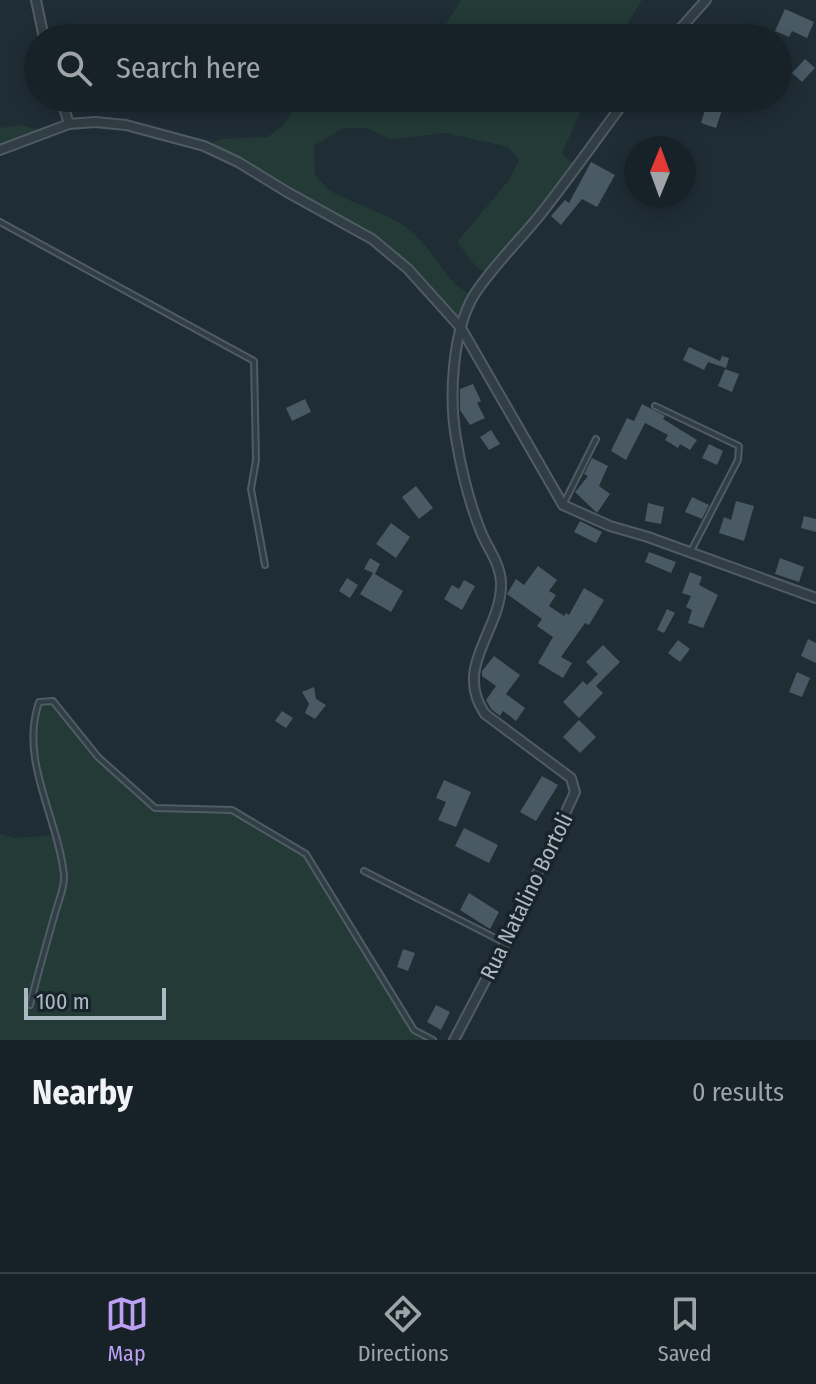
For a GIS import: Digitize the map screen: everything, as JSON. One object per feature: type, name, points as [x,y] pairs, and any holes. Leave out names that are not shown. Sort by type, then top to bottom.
[{"type":"street","points":[[36,0],[41,24]]},
{"type":"street","points":[[685,24],[706,0]]},
{"type":"street","points":[[65,112],[69,124]]},
{"type":"street","name":"Rua Natalino Bortoli","points":[[454,1040],[505,943],[575,792],[571,778],[485,714],[477,703],[474,671],[502,591],[501,574],[481,532],[460,464],[452,415],[451,393],[461,328],[474,296],[543,211],[617,112]]},
{"type":"street","points":[[0,150],[69,124],[95,122],[126,125],[204,146],[238,162],[372,239],[408,269],[461,328],[563,505],[610,526],[816,598]]},
{"type":"lane","points":[[0,222],[254,361],[256,460],[251,489],[265,565]]},
{"type":"lane","points":[[655,406],[739,446],[738,460],[691,552]]},
{"type":"lane","points":[[563,505],[596,439]]},
{"type":"lane","points":[[30,1005],[64,879],[56,835],[40,788],[35,753],[35,716],[39,702],[53,701],[98,757],[155,808],[232,810],[306,854],[414,1030],[433,1040]]},
{"type":"lane","points":[[364,871],[505,943]]},
{"type":"green space","points":[[461,0],[642,0],[627,24],[446,24]]},
{"type":"green space","points":[[292,112],[580,112],[562,154],[577,166],[492,274],[477,268],[457,242],[509,180],[519,160],[508,147],[446,133],[390,139],[366,128],[343,128],[314,146],[315,175],[326,186],[410,230],[449,277],[474,296],[461,328],[372,239],[204,146],[222,139],[268,137],[283,125]]},
{"type":"green space","points":[[21,125],[47,132],[0,150],[0,128]]},
{"type":"green space","points":[[53,701],[98,757],[154,808],[232,810],[306,854],[414,1030],[433,1040],[0,1040],[0,834],[15,838],[56,835],[37,769],[33,735],[39,702]]},
{"type":"building","points":[[785,9],[814,22],[807,38],[792,31],[792,24],[778,24]]},
{"type":"building","points":[[805,59],[815,68],[802,82],[792,73]]},
{"type":"building","points":[[704,112],[721,112],[716,128],[701,123]]},
{"type":"building","points":[[591,162],[615,175],[597,207],[582,199],[561,225],[551,216],[565,200],[569,203]]},
{"type":"building","points":[[689,347],[720,361],[722,356],[729,358],[726,368],[708,362],[704,370],[683,360]]},
{"type":"building","points":[[725,369],[739,374],[732,392],[718,386]]},
{"type":"building","points":[[473,384],[481,401],[477,403],[485,418],[470,425],[460,410],[460,389]]},
{"type":"building","points":[[305,399],[311,412],[292,421],[286,408]]},
{"type":"building","points":[[642,404],[665,416],[663,419],[697,440],[690,450],[680,444],[678,448],[665,440],[668,435],[645,423],[626,460],[611,451],[627,418],[634,421]]},
{"type":"building","points":[[491,430],[500,444],[489,450],[480,437]]},
{"type":"building","points":[[709,444],[723,451],[717,465],[702,458]]},
{"type":"building","points":[[592,458],[608,466],[599,486],[610,494],[597,513],[575,492],[588,476],[584,474]]},
{"type":"building","points":[[416,486],[433,508],[419,519],[402,497]]},
{"type":"building","points":[[692,497],[709,505],[702,519],[685,512]]},
{"type":"building","points":[[736,501],[754,506],[744,541],[719,533],[724,517],[731,520]]},
{"type":"building","points":[[648,503],[664,507],[661,524],[645,521]]},
{"type":"building","points":[[804,516],[816,519],[816,532],[801,528]]},
{"type":"building","points":[[580,521],[602,532],[596,543],[574,532]]},
{"type":"building","points":[[391,523],[410,537],[396,558],[376,544]]},
{"type":"building","points":[[649,552],[676,562],[671,573],[645,562]]},
{"type":"building","points":[[370,558],[380,564],[375,574],[403,591],[391,612],[360,594],[373,573],[364,569]]},
{"type":"building","points":[[780,558],[804,567],[799,582],[775,574]]},
{"type":"building","points":[[538,566],[557,580],[549,591],[556,595],[549,606],[564,616],[566,613],[569,615],[584,588],[604,600],[589,625],[585,623],[561,657],[572,663],[563,678],[538,663],[553,637],[537,626],[542,619],[507,594],[516,579],[524,585]]},
{"type":"building","points":[[690,572],[702,577],[699,585],[718,595],[703,628],[688,623],[692,610],[686,607],[691,596],[682,593]]},
{"type":"building","points":[[347,578],[358,585],[350,598],[339,591]]},
{"type":"building","points":[[464,580],[475,586],[462,610],[444,599],[452,585],[459,589]]},
{"type":"building","points":[[667,609],[675,613],[664,633],[657,630]]},
{"type":"building","points":[[808,639],[816,643],[816,663],[801,656]]},
{"type":"building","points":[[678,640],[690,649],[680,662],[668,653]]},
{"type":"building","points":[[603,645],[620,662],[596,686],[603,693],[579,718],[563,702],[583,681],[587,685],[598,674],[586,662]]},
{"type":"building","points":[[494,656],[520,675],[506,694],[525,708],[516,721],[503,711],[500,716],[486,700],[496,686],[482,676],[482,671]]},
{"type":"building","points":[[797,672],[810,678],[802,697],[789,692]]},
{"type":"building","points":[[314,687],[316,699],[326,705],[315,719],[305,713],[309,704],[302,692]]},
{"type":"building","points":[[282,711],[293,718],[286,728],[275,721]]},
{"type":"building","points":[[579,720],[596,737],[580,753],[563,737]]},
{"type":"building","points":[[542,776],[558,785],[536,821],[520,812]]},
{"type":"building","points":[[444,780],[471,792],[456,827],[438,820],[446,802],[436,798]]},
{"type":"building","points":[[464,828],[498,845],[489,863],[455,846]]},
{"type":"building","points":[[469,893],[499,912],[490,929],[460,910]]},
{"type":"building","points":[[403,949],[415,953],[408,971],[397,967]]},
{"type":"building","points":[[436,1005],[450,1012],[441,1030],[427,1022]]}]
